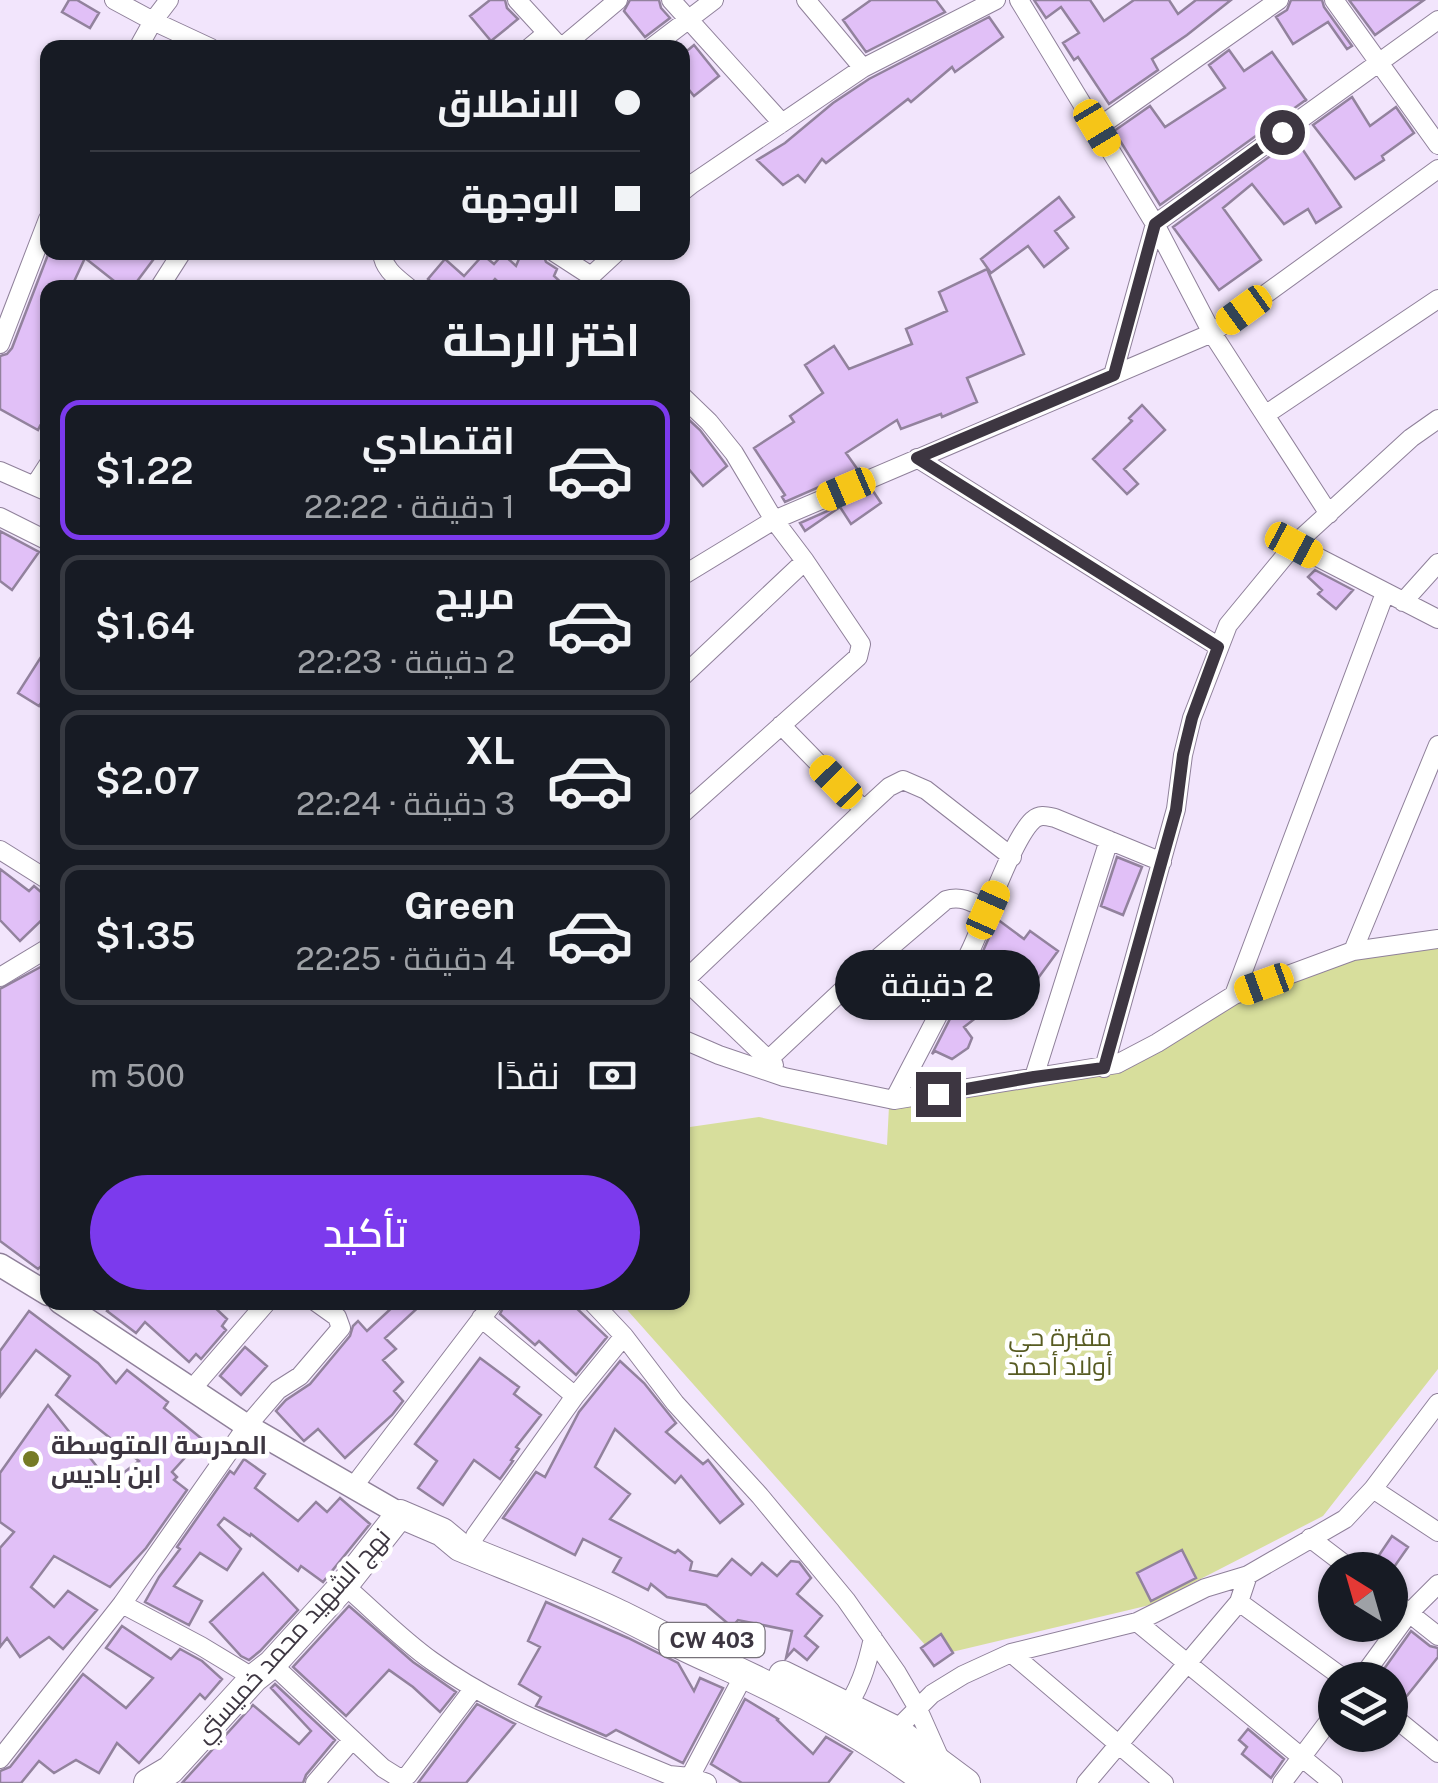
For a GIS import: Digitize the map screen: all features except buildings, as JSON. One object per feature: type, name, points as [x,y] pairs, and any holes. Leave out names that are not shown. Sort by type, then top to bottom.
[{"type":"main road","points":[[0,1265],[40,1289]]},
{"type":"main road","points":[[72,1310],[246,1426],[400,1514]]},
{"type":"main road","name":"نهج الشهيد محمد خميستي","points":[[159,1779],[344,1584],[400,1514],[442,1532]]},
{"type":"main road","name":"CW 403","points":[[442,1532],[466,1532],[633,1601],[887,1740],[946,1777]]},
{"type":"main road","name":"CW 403","points":[[442,1532],[460,1546],[842,1715]]},
{"type":"street","points":[[114,0],[193,40]]},
{"type":"street","points":[[142,40],[169,0]]},
{"type":"street","points":[[517,0],[554,40]]},
{"type":"street","points":[[570,40],[618,0]]},
{"type":"street","points":[[671,0],[782,123]]},
{"type":"street","points":[[661,40],[714,0]]},
{"type":"street","points":[[806,0],[863,68]]},
{"type":"street","points":[[690,180],[863,68],[996,0]]},
{"type":"street","points":[[1019,0],[1155,224],[1212,333],[1329,514]]},
{"type":"street","points":[[1097,128],[1252,6],[1279,0]]},
{"type":"street","points":[[1334,0],[1438,145]]},
{"type":"street","points":[[1114,375],[1155,224],[1438,20]]},
{"type":"street","points":[[539,40],[547,33]]},
{"type":"street","points":[[690,571],[774,520],[1212,333],[1438,169]]},
{"type":"street","points":[[0,344],[40,241]]},
{"type":"street","points":[[564,260],[588,280]]},
{"type":"street","points":[[592,280],[609,260]]},
{"type":"street","points":[[1265,415],[1438,299]]},
{"type":"street","points":[[690,404],[734,453],[774,520],[859,638],[860,652],[690,807]]},
{"type":"street","points":[[1104,1068],[1176,810],[1192,718],[1228,625],[1294,545],[1438,419]]},
{"type":"street","points":[[917,458],[1218,647]]},
{"type":"street","points":[[0,472],[40,489]]},
{"type":"street","points":[[3,524],[40,538]]},
{"type":"street","points":[[1294,545],[1438,619]]},
{"type":"street","points":[[690,669],[805,561]]},
{"type":"street","points":[[1404,602],[1438,562]]},
{"type":"street","points":[[1234,995],[1385,593]]},
{"type":"street","points":[[781,725],[864,810]]},
{"type":"street","points":[[1353,951],[1438,745]]},
{"type":"street","points":[[690,974],[864,810],[904,780],[926,790],[1012,857]]},
{"type":"street","points":[[894,1100],[1026,829],[1034,820],[1044,815],[1162,862]]},
{"type":"street","points":[[1034,1077],[1109,840]]},
{"type":"street","points":[[0,850],[40,875]]},
{"type":"street","points":[[769,1059],[946,900],[963,898],[988,910]]},
{"type":"street","points":[[690,1042],[784,1077],[894,1100],[1104,1068],[1135,1056],[1234,995],[1353,951],[1438,939]]},
{"type":"street","points":[[0,978],[40,953]]},
{"type":"street","points":[[690,986],[784,1077]]},
{"type":"street","points":[[190,1390],[260,1310]]},
{"type":"street","points":[[0,1759],[122,1604],[246,1426],[278,1390],[300,1376],[341,1328],[337,1317],[327,1310]]},
{"type":"street","points":[[352,1487],[488,1310]]},
{"type":"street","points":[[600,1310],[675,1403],[813,1558],[917,1707],[946,1777]]},
{"type":"street","points":[[481,1318],[575,1396]]},
{"type":"street","points":[[475,1536],[575,1396],[624,1336]]},
{"type":"street","points":[[887,1740],[932,1694],[962,1675],[1012,1653],[1137,1622],[1205,1588],[1248,1574],[1345,1519],[1373,1489],[1438,1403]]},
{"type":"street","points":[[1373,1489],[1438,1532]]},
{"type":"street","points":[[1310,1538],[1328,1552]]},
{"type":"street","points":[[1086,1783],[1240,1602],[1248,1574]]},
{"type":"street","points":[[344,1584],[430,1660],[474,1688],[516,1712],[668,1779],[699,1780],[744,1673]]},
{"type":"street","points":[[1373,1662],[1409,1612],[1438,1584]]},
{"type":"street","points":[[1240,1602],[1322,1662]]},
{"type":"street","points":[[122,1604],[201,1646],[263,1671],[399,1778],[414,1767],[474,1688]]},
{"type":"street","points":[[1409,1612],[1438,1636]]},
{"type":"street","points":[[1137,1622],[1334,1783]]},
{"type":"street","points":[[842,1715],[868,1665],[872,1638]]},
{"type":"street","points":[[1012,1653],[1164,1783]]},
{"type":"street","points":[[1408,1728],[1438,1752]]},
{"type":"street","points":[[1282,1783],[1318,1736]]},
{"type":"street","points":[[315,1783],[352,1740]]},
{"type":"green space","name":"مقبرة حي أولاد أحمد","points":[[1438,934],[1438,1369],[1323,1516],[1150,1605],[935,1656],[627,1310],[690,1310],[690,1127],[759,1117],[887,1145],[889,1106],[1121,1070],[1236,998],[1356,946]]},
{"type":"place","name":"المدرسة المتوسطة ابن باديس","points":[[31,1459]]},
{"type":"route","points":[[938,1094],[1104,1068],[1176,810],[1192,718],[1218,647],[917,458],[1114,375],[1155,224],[1282,132]]}]
